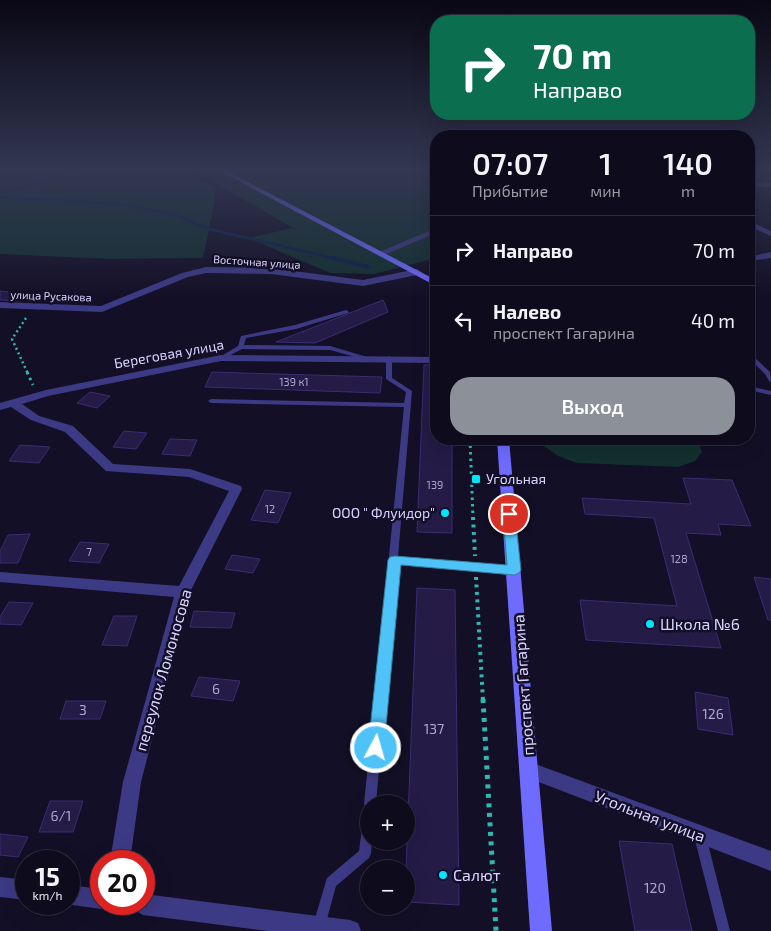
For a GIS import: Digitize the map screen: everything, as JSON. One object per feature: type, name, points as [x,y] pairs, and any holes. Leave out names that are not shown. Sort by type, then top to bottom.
[{"type":"main road","points":[[304,212],[430,279]]},
{"type":"main road","name":"проспект Гагарина","points":[[504,445],[541,931]]},
{"type":"street","points":[[755,226],[771,234]]},
{"type":"street","points":[[381,253],[430,233]]},
{"type":"street","points":[[755,258],[771,255]]},
{"type":"street","name":"Восточная улица","points":[[102,309],[185,275],[206,270],[271,272],[363,283],[417,272]]},
{"type":"street","name":"улица Русакова","points":[[0,305],[102,309]]},
{"type":"street","name":"Береговая улица","points":[[0,407],[46,393],[221,358],[430,360]]},
{"type":"street","name":"переулок Ломоносова","points":[[14,404],[35,418],[69,430],[110,468],[190,473],[236,489],[183,592],[132,782],[122,850]]},
{"type":"street","points":[[0,578],[183,592]]},
{"type":"street","name":"Угольная улица","points":[[530,770],[771,861]]},
{"type":"street","points":[[0,887],[15,889]]},
{"type":"street","points":[[155,906],[350,931]]},
{"type":"lane","points":[[241,347],[243,337],[296,327],[346,312]]},
{"type":"lane","points":[[221,358],[241,347],[330,348],[365,358]]},
{"type":"lane","points":[[371,795],[395,560],[409,392],[389,379],[389,358]]},
{"type":"lane","points":[[755,361],[768,373],[771,380]]},
{"type":"lane","points":[[755,389],[771,393]]},
{"type":"lane","points":[[211,401],[408,406]]},
{"type":"lane","points":[[395,560],[514,570]]},
{"type":"lane","points":[[699,834],[724,931]]},
{"type":"lane","points":[[318,927],[331,882],[365,854],[365,850]]},
{"type":"path","points":[[32,307],[12,339],[31,384],[46,393]]},
{"type":"path","points":[[470,445],[496,931]]},
{"type":"green space","points":[[0,212],[212,212],[203,258],[109,259],[0,254]]},
{"type":"green space","points":[[266,212],[430,212],[430,260],[374,274],[330,273],[249,238],[293,228]]},
{"type":"green space","points":[[699,445],[702,452],[695,461],[678,467],[577,463],[558,456],[544,446]]},
{"type":"building","points":[[0,291],[30,294],[22,301],[0,300]]},
{"type":"building","points":[[383,300],[388,312],[315,343],[276,342]]},
{"type":"building","points":[[424,365],[430,365],[430,445],[452,445],[452,533],[417,532]]},
{"type":"building","points":[[212,372],[382,377],[380,393],[205,387]]},
{"type":"building","points":[[90,392],[110,396],[97,408],[77,403]]},
{"type":"building","points":[[124,431],[147,433],[136,449],[113,447]]},
{"type":"building","points":[[170,439],[197,440],[190,456],[162,454]]},
{"type":"building","points":[[20,445],[50,447],[39,463],[9,461]]},
{"type":"building","points":[[683,478],[732,480],[751,526],[718,524],[721,535],[686,533],[721,648],[586,640],[580,600],[677,606],[654,518],[585,514],[582,498],[691,504]]},
{"type":"building","points":[[265,490],[291,493],[278,523],[251,520]]},
{"type":"building","points":[[30,534],[18,563],[0,563],[0,551],[8,535]]},
{"type":"building","points":[[80,542],[109,544],[99,563],[69,561]]},
{"type":"building","points":[[232,555],[260,559],[253,573],[225,569]]},
{"type":"building","points":[[754,577],[771,579],[771,620],[768,620]]},
{"type":"building","points":[[417,588],[455,590],[459,905],[415,903],[415,860],[406,860],[407,850],[415,850],[415,795],[409,795]]},
{"type":"building","points":[[9,602],[33,603],[21,625],[0,624],[0,617]]},
{"type":"building","points":[[194,611],[235,613],[231,628],[190,627]]},
{"type":"building","points":[[114,616],[137,616],[127,646],[102,645]]},
{"type":"building","points":[[199,677],[240,681],[233,701],[191,696]]},
{"type":"building","points":[[695,692],[728,698],[733,735],[698,729]]},
{"type":"building","points":[[66,701],[106,701],[100,719],[60,719]]},
{"type":"building","points":[[50,801],[83,801],[73,832],[39,832]]},
{"type":"building","points":[[0,834],[28,837],[22,850],[15,850],[15,857],[0,855]]},
{"type":"building","points":[[619,841],[672,844],[692,931],[635,931]]},
{"type":"waterway","points":[[163,212],[176,215],[209,229],[337,259]]},
{"type":"waterway","points":[[332,258],[369,267]]},
{"type":"place","name":"Угольная","points":[[476,479]]},
{"type":"place","name":"ООО \" Флуидор\"","points":[[445,513]]},
{"type":"place","name":"Школа №6","points":[[650,624]]},
{"type":"place","name":"Салют","points":[[443,875]]},
{"type":"route","points":[[376,748],[395,560],[514,570],[509,514]]}]
